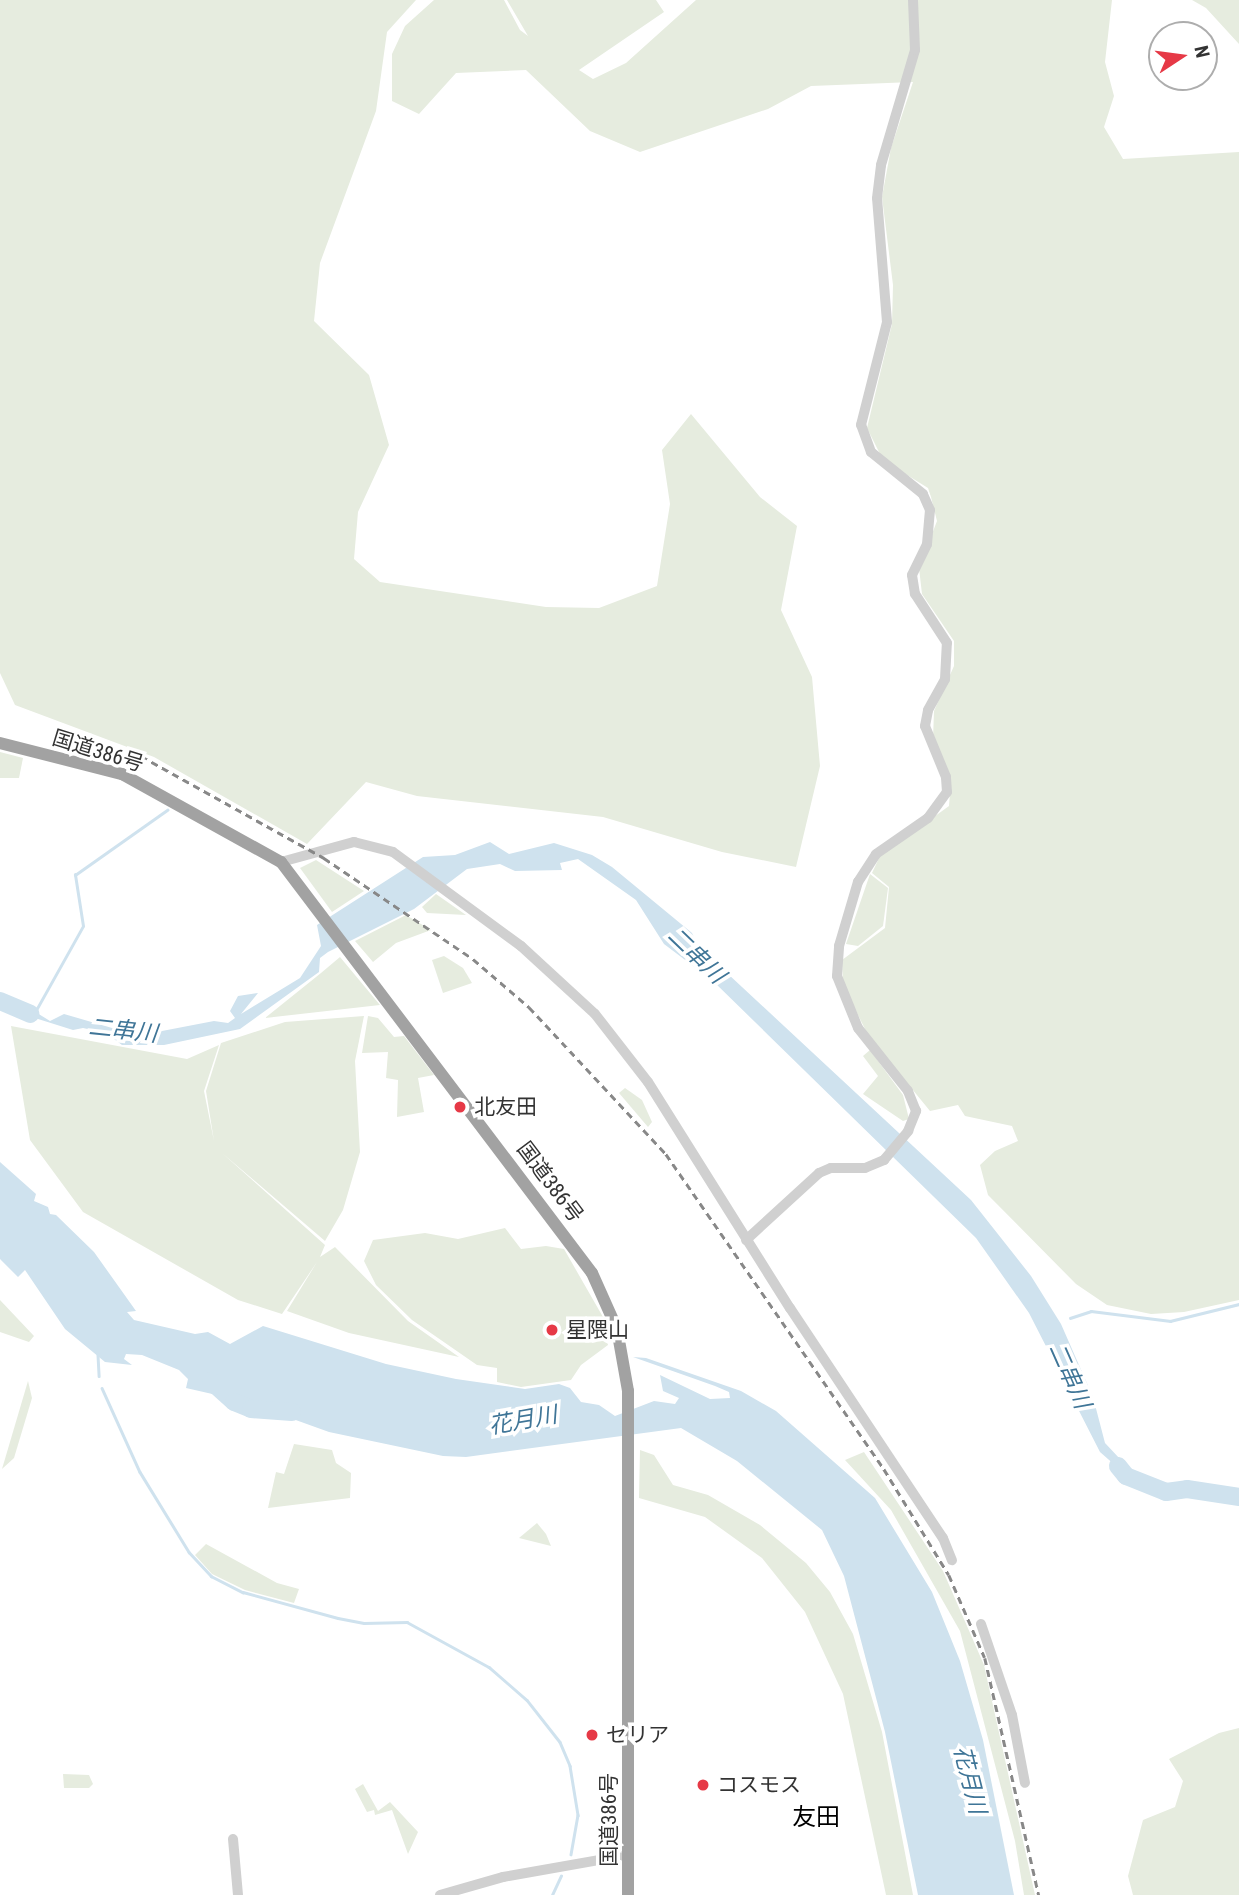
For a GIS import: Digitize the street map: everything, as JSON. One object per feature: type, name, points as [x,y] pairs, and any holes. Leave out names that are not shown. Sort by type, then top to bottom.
[{"type":"highway","name":"国道386号","points":[[0,743],[122,774],[281,862],[592,1273],[617,1329],[626,1368],[630,1478],[628,1895]]},
{"type":"street","points":[[746,1240],[819,1173],[872,1166],[886,1158],[908,1131],[915,1103],[858,1028],[837,976],[839,946],[859,882],[876,854],[928,818],[947,792],[946,777],[925,726],[928,710],[945,679],[947,643],[915,594],[912,575],[927,544],[930,510],[923,494],[871,452],[861,425],[887,322],[885,259],[877,198],[881,165],[915,50],[914,0]]},
{"type":"street","points":[[281,862],[354,842],[393,852],[459,897],[564,983],[595,1014],[648,1083],[746,1240],[943,1538],[952,1560]]},
{"type":"street","points":[[982,1625],[1012,1714],[1025,1783]]},
{"type":"street","points":[[233,1839],[238,1895]]},
{"type":"street","points":[[440,1895],[503,1877],[628,1855]]},
{"type":"shaded area","points":[[0,0],[416,0],[387,32],[376,111],[320,263],[314,321],[369,375],[389,445],[358,512],[354,559],[380,582],[546,607],[599,608],[657,586],[670,504],[662,450],[691,414],[760,497],[797,526],[781,610],[812,677],[820,766],[796,867],[722,852],[603,817],[417,796],[366,782],[307,844],[154,757],[15,705],[0,673]]},
{"type":"shaded area","points":[[434,0],[504,0],[520,30],[528,36],[507,0],[656,0],[664,12],[579,70],[593,79],[626,63],[696,0],[1112,0],[1105,62],[1114,96],[1104,127],[1123,159],[1239,152],[1239,1300],[1184,1312],[1151,1314],[1107,1305],[1076,1284],[988,1195],[980,1165],[995,1151],[1018,1141],[1012,1126],[965,1116],[958,1105],[930,1111],[868,1035],[843,985],[842,960],[885,928],[889,887],[872,873],[880,856],[949,806],[951,779],[933,739],[934,711],[954,666],[954,641],[922,594],[919,568],[937,521],[928,488],[883,460],[867,428],[892,324],[893,285],[882,197],[891,148],[913,82],[811,86],[768,109],[640,152],[590,131],[526,70],[456,73],[419,114],[392,101],[392,54],[405,26]]},
{"type":"shaded area","points":[[1192,0],[1239,0],[1239,44],[1218,21],[1206,8]]},
{"type":"shaded area","points":[[0,752],[23,758],[19,778],[0,778]]},
{"type":"shaded area","points":[[316,860],[364,891],[332,912],[300,868]]},
{"type":"shaded area","points":[[870,874],[888,888],[883,926],[858,946],[846,944]]},
{"type":"shaded area","points":[[436,894],[466,915],[427,913],[422,907]]},
{"type":"shaded area","points":[[406,915],[431,930],[396,943],[373,962],[355,941]]},
{"type":"shaded area","points":[[444,956],[463,968],[472,983],[443,993],[432,960]]},
{"type":"shaded area","points":[[340,957],[380,1005],[265,1018],[321,973]]},
{"type":"shaded area","points":[[364,1016],[355,1061],[360,1152],[343,1210],[325,1241],[222,1153],[325,1245],[320,1257],[335,1247],[408,1321],[459,1357],[349,1333],[287,1311],[317,1262],[282,1314],[238,1300],[83,1212],[30,1140],[11,1026],[187,1059],[219,1045],[204,1091],[214,1141],[206,1091],[221,1043],[285,1022]]},
{"type":"shaded area","points":[[368,1016],[378,1018],[394,1037],[404,1036],[434,1075],[418,1078],[424,1112],[397,1117],[398,1080],[386,1078],[388,1052],[362,1053]]},
{"type":"shaded area","points":[[870,1050],[903,1095],[909,1119],[903,1121],[863,1094],[878,1076],[863,1056]]},
{"type":"shaded area","points":[[625,1088],[642,1100],[652,1122],[648,1127],[619,1093]]},
{"type":"shaded area","points":[[505,1228],[521,1249],[546,1246],[564,1249],[603,1317],[608,1345],[581,1365],[571,1380],[521,1387],[497,1382],[497,1368],[477,1365],[412,1320],[376,1285],[364,1261],[373,1240],[425,1233],[458,1239]]},
{"type":"shaded area","points":[[0,1300],[34,1336],[29,1342],[0,1332]]},
{"type":"shaded area","points":[[28,1381],[32,1398],[14,1458],[2,1469]]},
{"type":"shaded area","points":[[294,1444],[332,1450],[336,1463],[351,1473],[350,1498],[268,1508],[276,1472],[284,1474]]},
{"type":"shaded area","points":[[640,1450],[654,1455],[673,1485],[708,1495],[760,1525],[806,1563],[830,1592],[853,1634],[882,1732],[913,1895],[886,1895],[843,1694],[805,1612],[762,1558],[705,1517],[639,1498]]},
{"type":"shaded area","points":[[864,1452],[943,1571],[984,1665],[1035,1895],[1024,1895],[1015,1841],[960,1631],[891,1510],[845,1460]]},
{"type":"shaded area","points":[[537,1523],[546,1534],[551,1546],[519,1538]]},
{"type":"shaded area","points":[[206,1544],[277,1583],[299,1589],[294,1603],[245,1590],[212,1574],[195,1555]]},
{"type":"shaded area","points":[[1239,1728],[1239,1895],[1133,1895],[1128,1876],[1143,1820],[1175,1807],[1183,1781],[1169,1759],[1219,1733]]},
{"type":"shaded area","points":[[63,1774],[89,1775],[93,1784],[89,1788],[64,1788]]},
{"type":"shaded area","points":[[363,1784],[378,1811],[390,1802],[418,1832],[408,1854],[392,1810],[375,1815],[374,1810],[367,1812],[355,1789]]},
{"type":"water","points":[[490,842],[509,854],[554,843],[592,855],[612,867],[692,933],[698,946],[971,1200],[1031,1276],[1061,1324],[1093,1397],[1105,1443],[1136,1476],[1133,1481],[1100,1452],[1029,1313],[976,1238],[713,981],[664,944],[636,900],[578,859],[560,863],[562,870],[515,871],[500,864],[467,869],[414,909],[328,952],[320,958],[319,972],[240,1029],[164,1045],[122,1045],[106,1033],[83,1028],[73,1030],[0,1007],[24,1005],[0,990],[50,1021],[64,1014],[119,1030],[162,1031],[214,1021],[228,1023],[235,1018],[230,1011],[238,996],[258,993],[241,1014],[300,978],[321,946],[317,925],[423,857],[455,855]]},
{"type":"water","points":[[0,1162],[36,1194],[34,1201],[48,1207],[50,1214],[56,1215],[94,1252],[136,1311],[127,1312],[134,1320],[195,1334],[208,1332],[230,1344],[263,1326],[386,1364],[456,1379],[525,1389],[559,1384],[570,1388],[581,1402],[599,1405],[615,1416],[654,1401],[675,1404],[679,1398],[663,1391],[660,1375],[710,1399],[730,1398],[729,1392],[715,1386],[633,1357],[646,1358],[741,1391],[776,1411],[875,1498],[932,1592],[960,1661],[983,1740],[1014,1895],[918,1895],[885,1732],[844,1576],[822,1530],[737,1461],[681,1428],[466,1457],[443,1456],[329,1432],[243,1401],[186,1388],[188,1379],[179,1370],[142,1355],[126,1354],[124,1359],[132,1365],[105,1362],[65,1329],[25,1270],[18,1277],[0,1259]]},
{"type":"waterway","points":[[35,1012],[83,926],[75,875],[167,810]]},
{"type":"waterway","name":"二串川","points":[[0,1001],[30,1014]]},
{"type":"waterway","points":[[1070,1318],[1091,1311],[1170,1321],[1239,1304]]},
{"type":"waterway","points":[[98,1355],[99,1376]]},
{"type":"waterway","name":"花月川","points":[[211,1381],[234,1402],[251,1409],[292,1412]]},
{"type":"waterway","points":[[102,1388],[140,1472],[189,1552],[211,1576],[243,1592],[338,1618],[364,1623],[407,1622],[489,1667],[527,1700],[560,1742],[570,1766],[578,1815],[571,1854]]},
{"type":"waterway","name":"二串川","points":[[1118,1466],[1126,1476],[1166,1492],[1187,1489],[1239,1497]]},
{"type":"waterway","points":[[552,1895],[561,1876]]},
{"type":"railway","points":[[141,756],[324,858],[473,959],[529,1007],[666,1154],[884,1469],[949,1575],[985,1658],[1039,1895]]},
{"type":"place","name":"北友田","points":[[460,1107]]},
{"type":"place","name":"星隈山","points":[[552,1330]]},
{"type":"place","name":"セリア","points":[[592,1735]]},
{"type":"place","name":"コスモス","points":[[703,1785]]},
{"type":"district","name":"友田","points":[[816,1818]]}]
